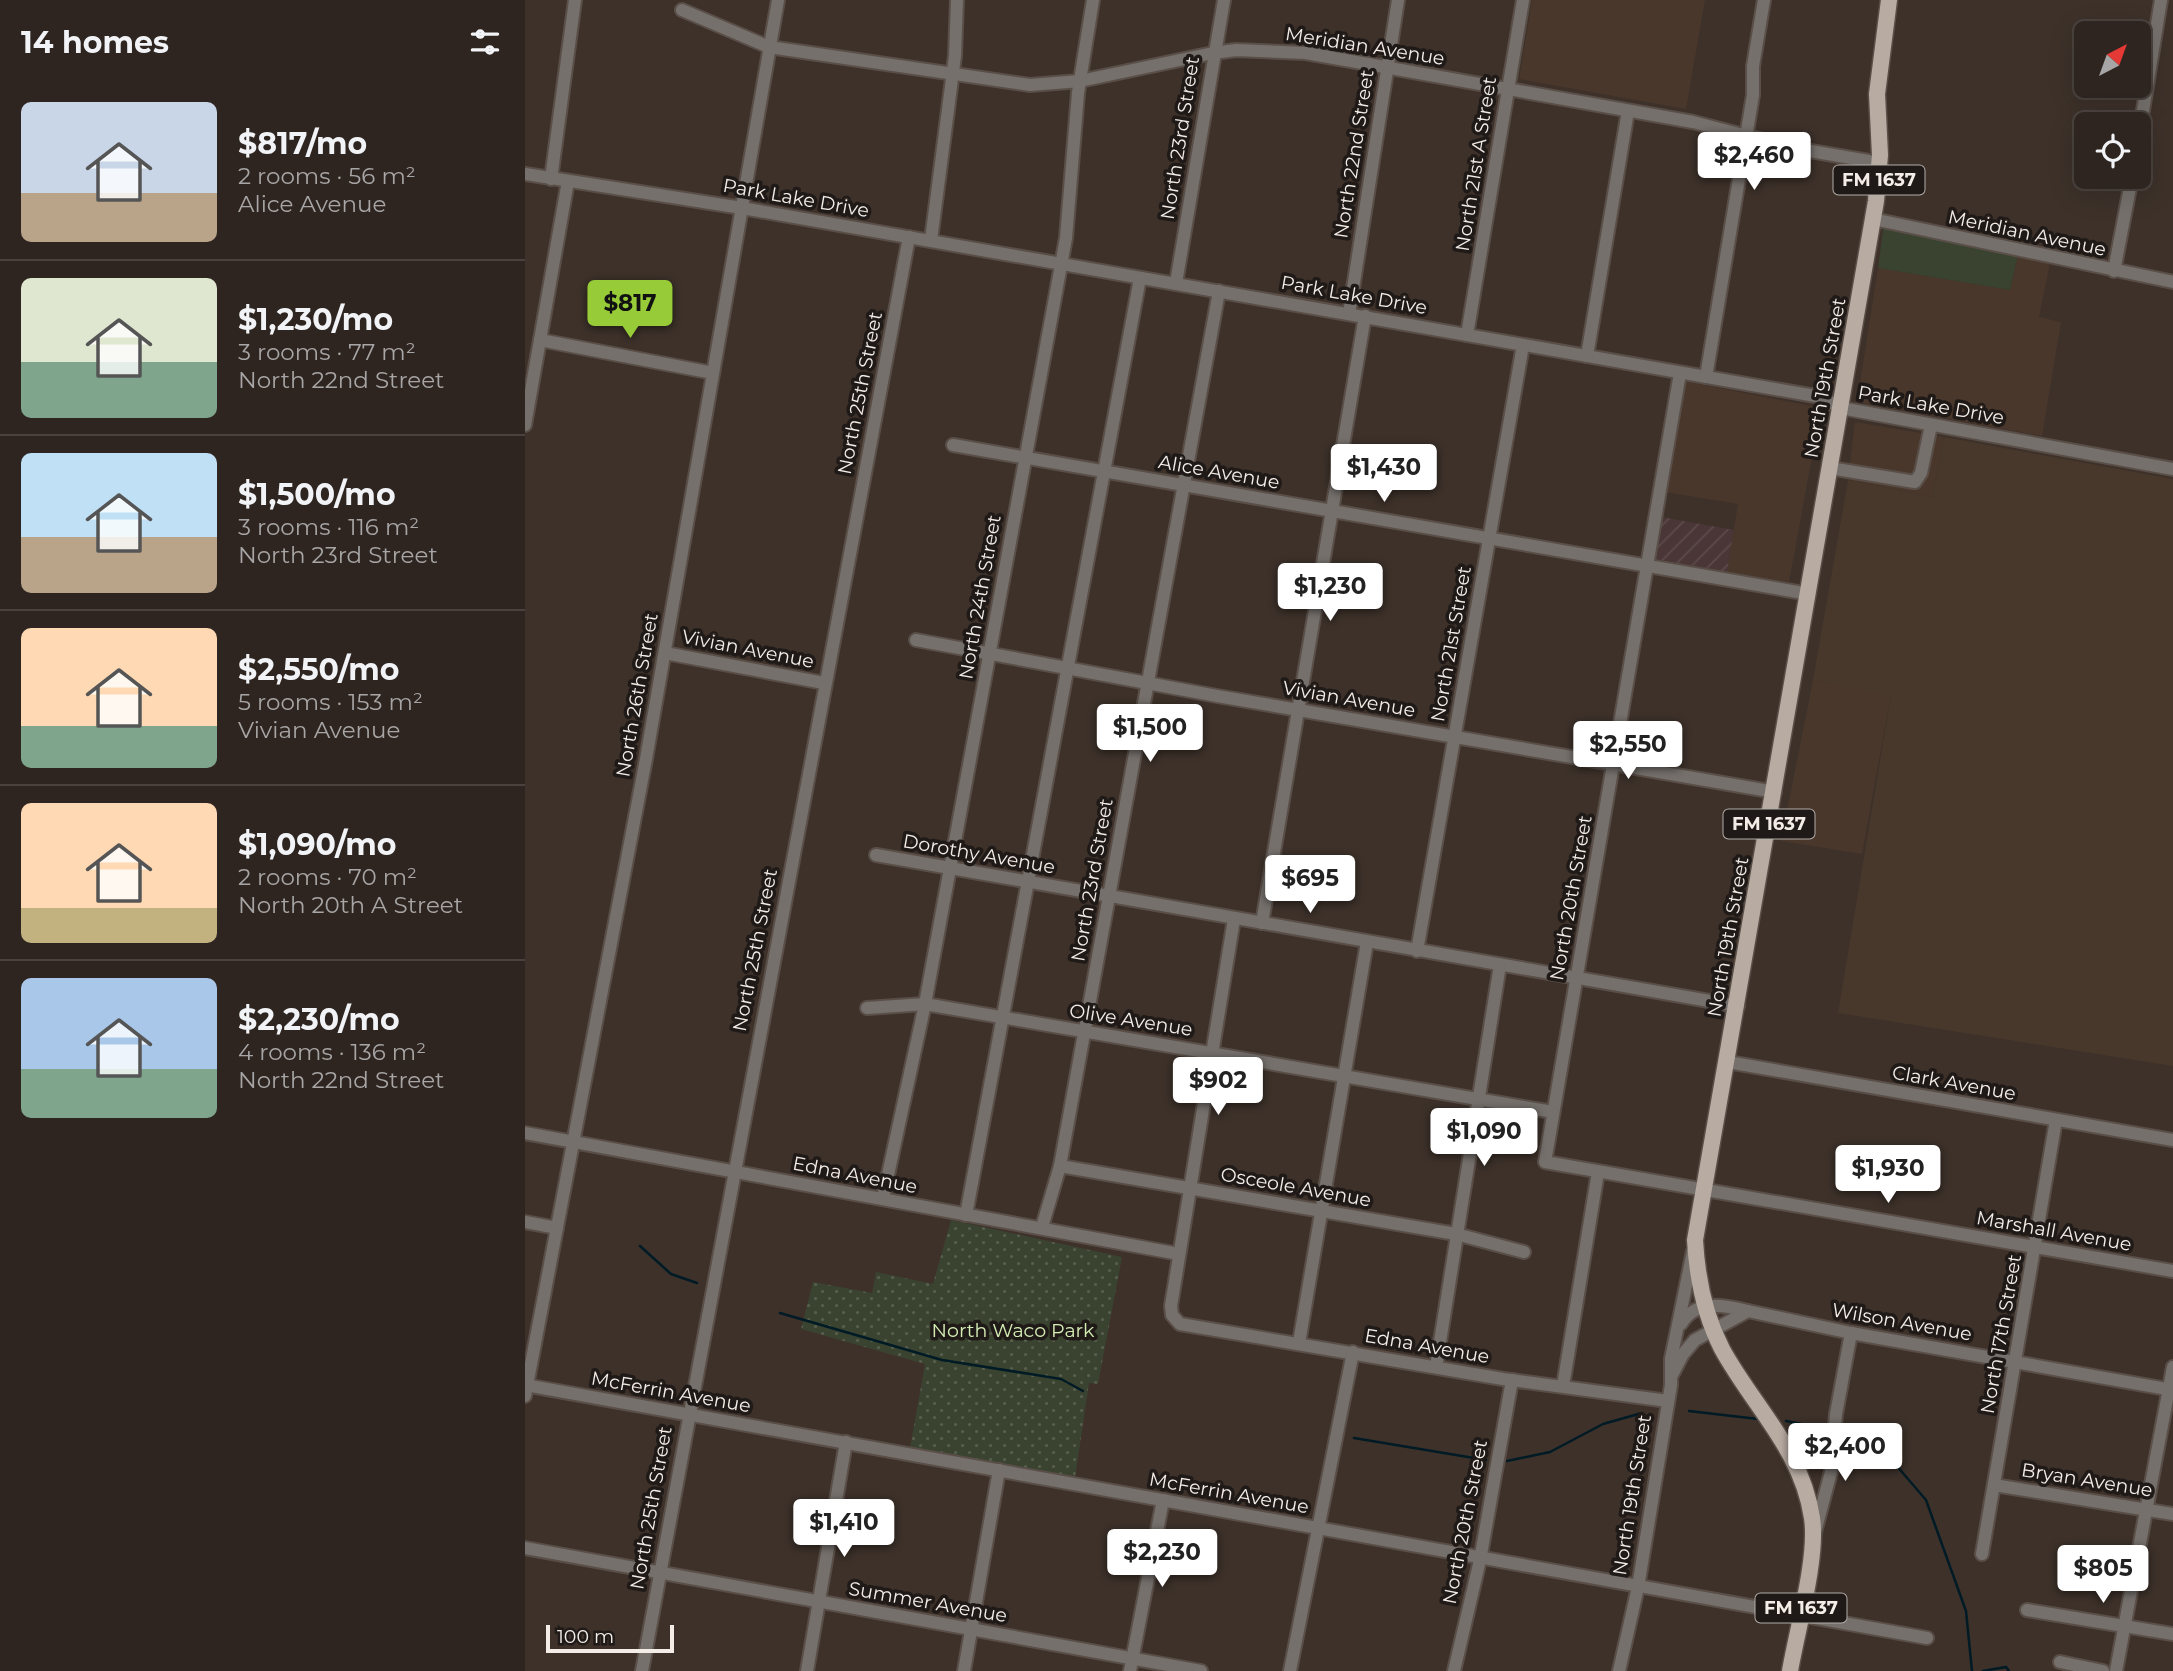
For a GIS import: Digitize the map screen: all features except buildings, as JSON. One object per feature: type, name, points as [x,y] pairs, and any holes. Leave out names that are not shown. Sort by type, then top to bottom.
[{"type":"main road","name":"North 19th Street","points":[[1695,1240],[1706,1191],[1873,219],[1880,163],[1877,94],[1889,0]]},
{"type":"main road","name":"FM 1637","points":[[1695,1240],[1706,1306],[1714,1330],[1749,1393],[1778,1430],[1797,1467],[1813,1520],[1812,1546],[1790,1671]]},
{"type":"street","points":[[551,178],[575,0]]},
{"type":"street","name":"North 26th Street","points":[[526,1389],[572,1140],[597,1027],[778,0]]},
{"type":"street","points":[[931,240],[957,36],[957,0]]},
{"type":"street","name":"North 24th Street","points":[[883,1198],[925,1004],[1060,265],[1068,219],[1080,81],[1093,0]]},
{"type":"street","name":"North 23rd Street","points":[[1176,283],[1224,0]]},
{"type":"street","name":"North 22nd Street","points":[[1349,314],[1398,0]]},
{"type":"street","name":"North 21st A Street","points":[[1467,335],[1523,0]]},
{"type":"street","points":[[1706,377],[1753,95],[1753,66],[1764,0]]},
{"type":"street","points":[[2143,112],[2161,0]]},
{"type":"street","name":"Meridian Avenue","points":[[681,10],[769,47],[1030,85],[1080,81],[1213,53],[1276,51],[1388,67],[1628,111],[1805,150],[1880,163]]},
{"type":"street","points":[[1587,356],[1628,111]]},
{"type":"street","name":"Park Lake Drive","points":[[525,174],[931,240],[1060,265],[1821,397],[1841,408],[2173,469]]},
{"type":"street","points":[[525,425],[568,181]]},
{"type":"street","points":[[2114,271],[2130,189]]},
{"type":"street","name":"Meridian Avenue","points":[[1873,219],[2173,282]]},
{"type":"street","name":"North 25th Street","points":[[642,1671],[909,237]]},
{"type":"street","points":[[966,1215],[1065,668],[1140,278]]},
{"type":"street","name":"North 23rd Street","points":[[1042,1227],[1060,1166],[1219,291]]},
{"type":"street","points":[[1262,923],[1365,317]]},
{"type":"street","points":[[540,340],[713,373]]},
{"type":"street","name":"North 21st Street","points":[[1417,951],[1523,345]]},
{"type":"street","name":"North 20th Street","points":[[1598,1172],[1545,1161],[1680,373]]},
{"type":"street","points":[[1831,468],[1915,482],[1921,473],[1931,425]]},
{"type":"street","name":"Alice Avenue","points":[[953,445],[1646,568],[1809,594]]},
{"type":"street","name":"Vivian Avenue","points":[[916,640],[1298,710],[1775,792]]},
{"type":"street","name":"Vivian Avenue","points":[[664,653],[824,683]]},
{"type":"street","name":"Dorothy Avenue","points":[[876,855],[1738,1006]]},
{"type":"street","points":[[1179,1254],[1234,919]]},
{"type":"street","points":[[1300,1343],[1367,942]]},
{"type":"street","points":[[1436,1367],[1500,965]]},
{"type":"street","name":"Olive Avenue","points":[[867,1007],[925,1004],[1553,1112]]},
{"type":"street","name":"Clark Avenue","points":[[1728,1062],[2173,1140]]},
{"type":"street","name":"North 17th Street","points":[[1982,1554],[2056,1120]]},
{"type":"street","name":"Edna Avenue","points":[[525,1133],[1179,1254],[1171,1306],[1172,1315],[1180,1324],[1512,1380],[1668,1401]]},
{"type":"street","name":"Osceole Avenue","points":[[1060,1166],[1457,1234],[1524,1252]]},
{"type":"street","points":[[1563,1386],[1598,1172]]},
{"type":"street","name":"Marshall Avenue","points":[[1598,1172],[2173,1271]]},
{"type":"street","points":[[525,1222],[557,1228]]},
{"type":"street","name":"North 19th Street","points":[[1619,1671],[1638,1587],[1672,1376],[1671,1359],[1695,1240]]},
{"type":"street","points":[[1677,1330],[1688,1314],[1706,1306]]},
{"type":"street","name":"Wilson Avenue","points":[[1706,1306],[1748,1311],[1851,1333],[2171,1390]]},
{"type":"street","points":[[1672,1376],[1687,1348],[1748,1311]]},
{"type":"street","points":[[1812,1546],[1831,1472],[1836,1414],[1851,1333]]},
{"type":"street","points":[[1290,1671],[1316,1528],[1353,1352]]},
{"type":"street","points":[[2116,1671],[2171,1390],[2173,1367]]},
{"type":"street","name":"North 20th Street","points":[[1454,1671],[1480,1560],[1512,1380]]},
{"type":"street","name":"McFerrin Avenue","points":[[526,1389],[846,1441],[1480,1560],[1927,1638]]},
{"type":"street","points":[[1797,1467],[1817,1455],[1828,1441],[1836,1414]]},
{"type":"street","points":[[807,1671],[846,1441]]},
{"type":"street","points":[[964,1671],[999,1470]]},
{"type":"street","name":"Bryan Avenue","points":[[1994,1485],[2173,1514]]},
{"type":"street","points":[[1131,1665],[1163,1500]]},
{"type":"street","name":"Summer Avenue","points":[[525,1548],[972,1629],[1131,1665],[1201,1671]]},
{"type":"street","points":[[2027,1610],[2173,1634]]},
{"type":"street","points":[[2060,1662],[2103,1671]]},
{"type":"shaded area","points":[[1532,0],[1705,0],[1686,109],[1519,79]]},
{"type":"shaded area","points":[[2018,255],[2050,263],[2039,317],[2061,322],[2042,436],[1857,402],[1878,268],[2010,290]]},
{"type":"shaded area","points":[[1684,381],[1821,408],[1789,582],[1727,572],[1738,504],[1665,492]]},
{"type":"shaded area","points":[[1855,422],[1944,437],[1932,497],[1848,480]]},
{"type":"shaded area","points":[[1944,437],[2173,479],[2173,1066],[1838,1013],[1891,695],[1813,680],[1848,480],[1932,497]]},
{"type":"shaded area","points":[[1662,517],[1734,530],[1727,572],[1656,559]]},
{"type":"shaded area","points":[[1813,680],[1891,694],[1862,854],[1781,841]]},
{"type":"green space","points":[[1888,228],[2018,255],[2010,290],[1878,268],[1883,230]]},
{"type":"green space","name":"North Waco Park","points":[[951,1220],[1122,1257],[1098,1384],[1089,1383],[1075,1478],[910,1448],[925,1364],[801,1329],[813,1282],[872,1293],[876,1272],[933,1284]]},
{"type":"waterway","points":[[640,1246],[671,1274],[697,1283]]},
{"type":"waterway","points":[[780,1313],[942,1360],[1061,1379],[1083,1391]]},
{"type":"waterway","points":[[1689,1411],[1758,1419]]},
{"type":"waterway","points":[[1507,1461],[1550,1452],[1603,1424],[1642,1413]]},
{"type":"waterway","points":[[1786,1421],[1822,1428]]},
{"type":"waterway","points":[[1354,1438],[1486,1460]]},
{"type":"waterway","points":[[1849,1441],[1896,1465],[1926,1500],[1966,1611],[1972,1671]]},
{"type":"waterway","points":[[1983,1671],[2006,1667],[2009,1671]]}]
